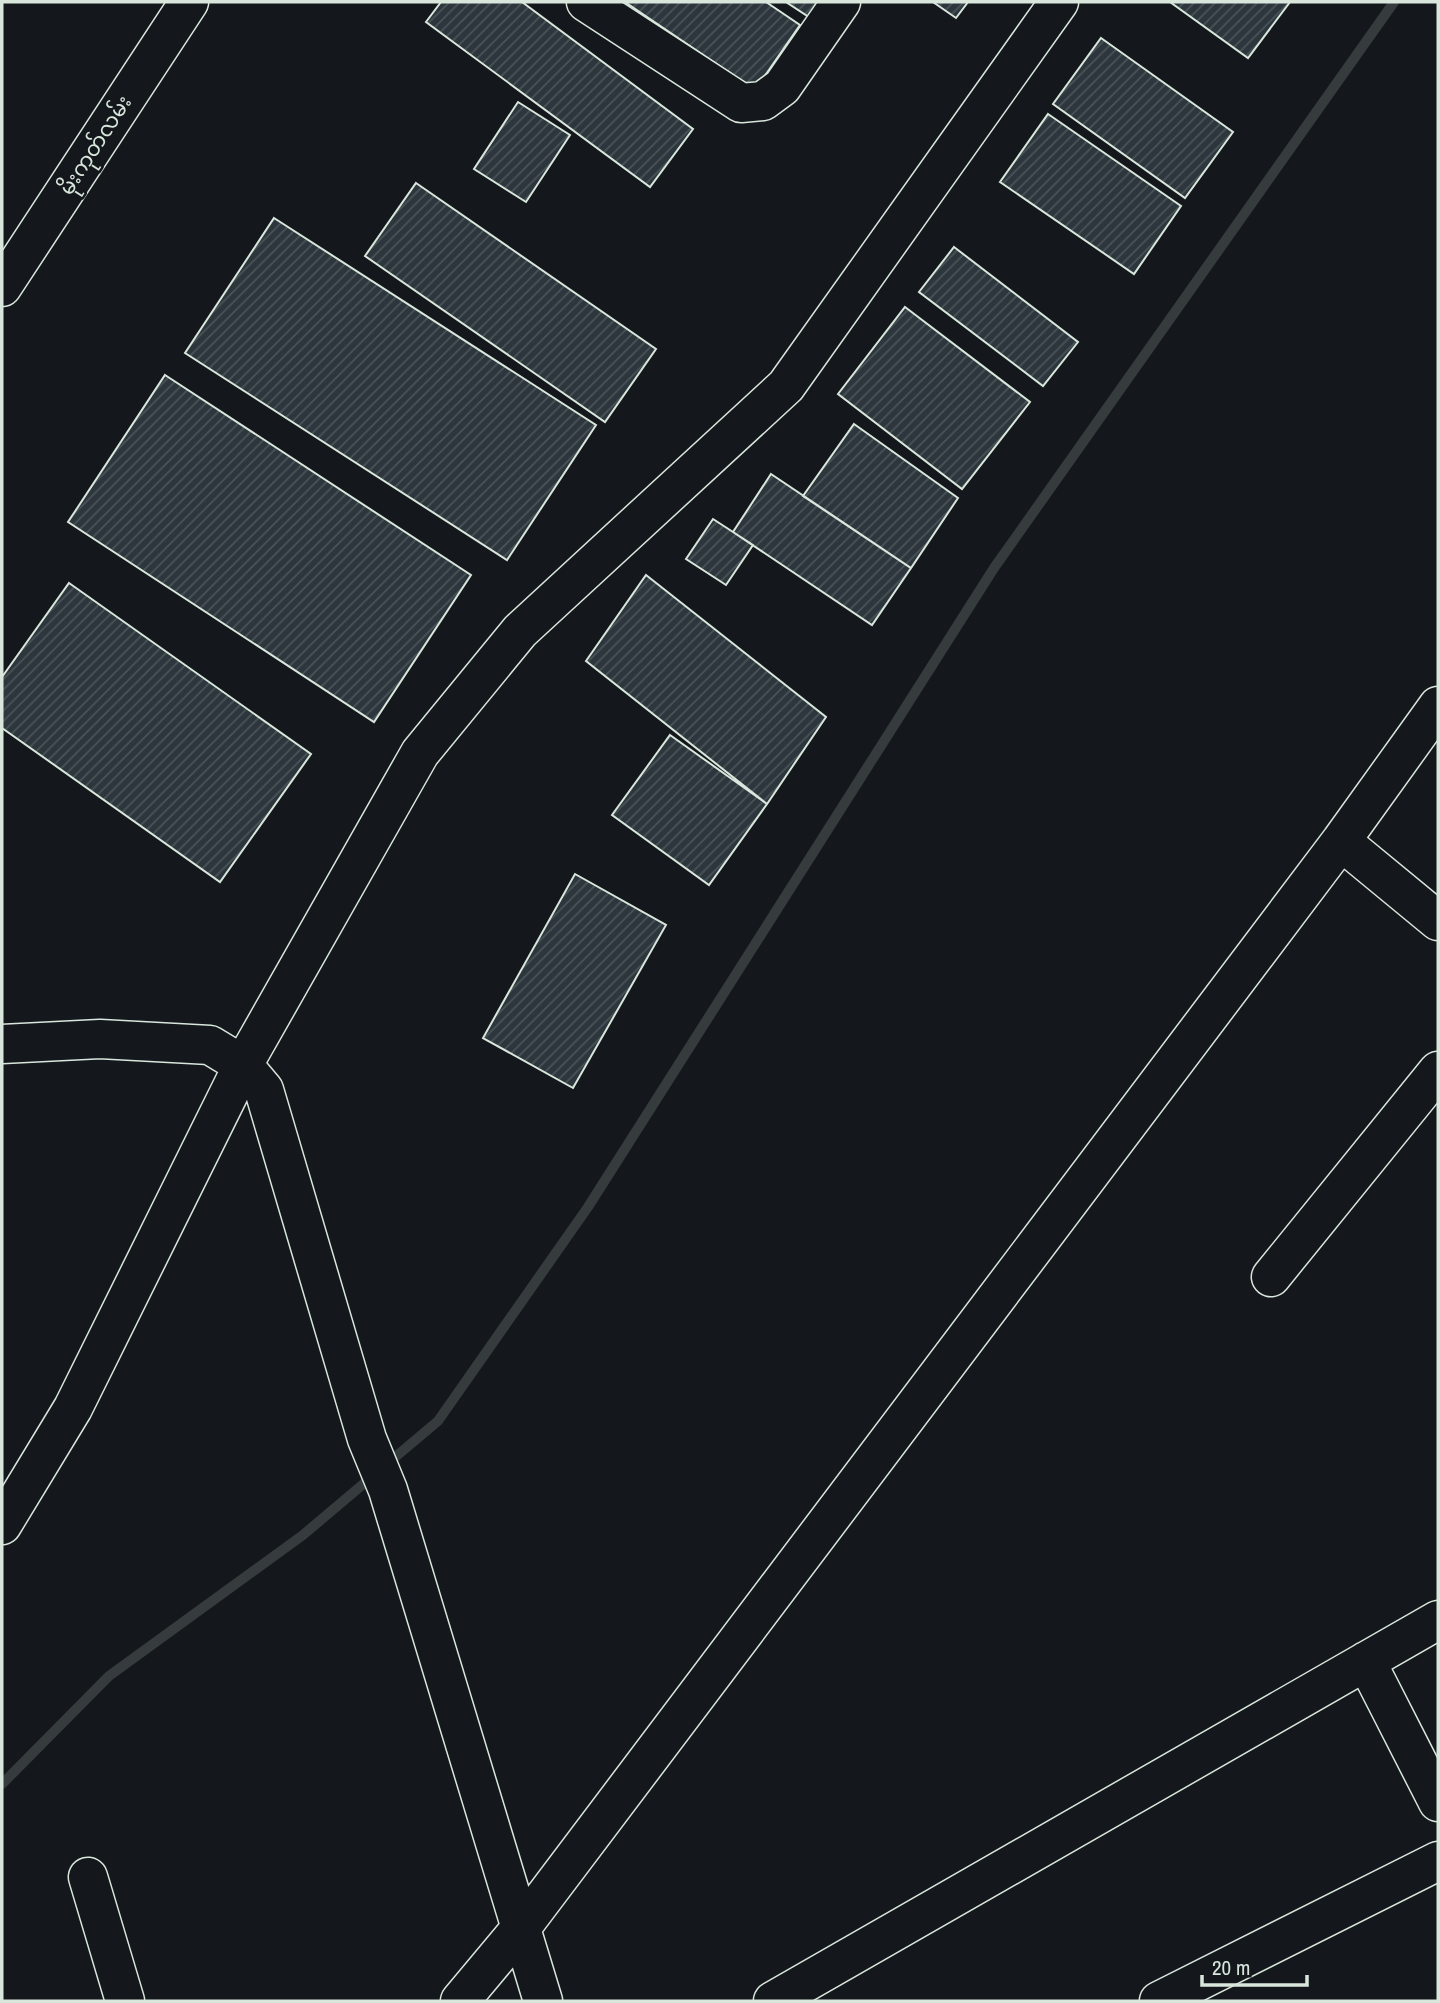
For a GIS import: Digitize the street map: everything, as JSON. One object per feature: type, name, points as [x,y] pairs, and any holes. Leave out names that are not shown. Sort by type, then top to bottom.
[{"type":"street","name":"မိုးကုတ်လမ်း","points":[[2,287],[189,2]]},
{"type":"street","points":[[586,2],[741,103],[763,101],[782,87],[841,2]]},
{"type":"street","points":[[2,1525],[73,1408],[243,1065],[420,753],[520,631],[786,386],[1059,2]]},
{"type":"street","points":[[460,2001],[521,1928],[1342,841],[1438,706]]},
{"type":"street","points":[[1342,841],[1438,921]]},
{"type":"street","points":[[2,1044],[100,1039],[210,1045],[243,1065],[264,1090],[367,1439],[388,1490],[543,2001]]},
{"type":"street","points":[[1271,1277],[1438,1071]]},
{"type":"street","points":[[773,2001],[1438,1620]]},
{"type":"street","points":[[1366,1661],[1438,1801]]},
{"type":"street","points":[[1159,2001],[1438,1861]]},
{"type":"street","points":[[88,1877],[124,2001]]},
{"type":"building","points":[[441,2],[522,2],[693,129],[650,187],[426,22]]},
{"type":"building","points":[[625,2],[766,2],[800,25],[755,90]]},
{"type":"building","points":[[786,2],[823,2],[812,19]]},
{"type":"building","points":[[933,2],[968,2],[956,18]]},
{"type":"building","points":[[1170,2],[1290,2],[1248,58]]},
{"type":"building","points":[[1101,38],[1233,132],[1185,198],[1053,104]]},
{"type":"building","points":[[518,102],[570,135],[526,202],[474,169]]},
{"type":"building","points":[[1048,114],[1181,206],[1134,274],[1000,182]]},
{"type":"building","points":[[416,183],[656,349],[605,422],[365,256]]},
{"type":"building","points":[[274,218],[596,425],[507,560],[185,353]]},
{"type":"building","points":[[954,247],[1078,342],[1043,386],[919,292]]},
{"type":"building","points":[[905,307],[1030,402],[962,489],[838,394]]},
{"type":"building","points":[[165,375],[471,575],[374,722],[68,522]]},
{"type":"building","points":[[854,424],[958,498],[911,568],[803,496]]},
{"type":"building","points":[[771,474],[911,568],[872,625],[733,532]]},
{"type":"building","points":[[713,519],[753,545],[726,585],[686,559]]},
{"type":"building","points":[[646,575],[826,717],[767,804],[586,661]]},
{"type":"building","points":[[69,583],[311,754],[220,882],[2,728],[2,677]]},
{"type":"building","points":[[670,735],[767,804],[709,885],[612,815]]},
{"type":"building","points":[[575,874],[666,925],[573,1088],[483,1038]]},
{"type":"waterway","points":[[387,1464],[438,1421],[588,1207],[994,568],[1394,2]]},
{"type":"waterway","points":[[2,1784],[109,1676],[303,1535],[374,1475]]}]
